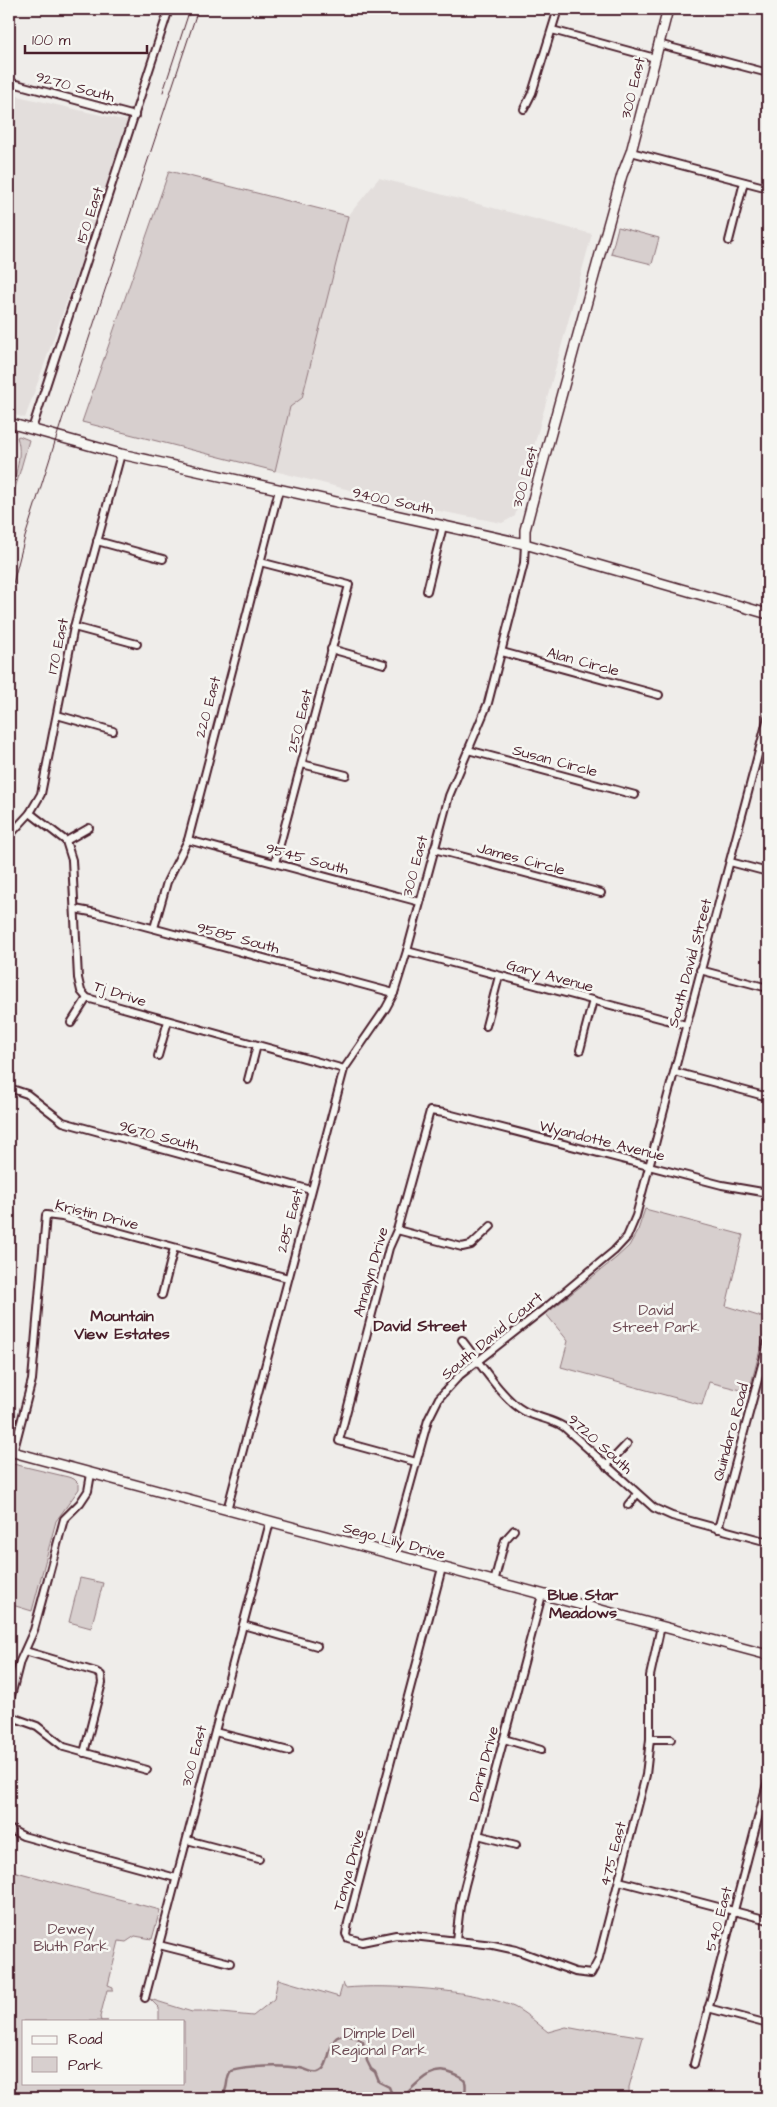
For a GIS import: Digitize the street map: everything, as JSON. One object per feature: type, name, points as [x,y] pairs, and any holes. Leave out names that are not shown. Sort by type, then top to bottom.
[{"type":"street","name":"150 East","points":[[32,429],[169,9]]},
{"type":"street","points":[[524,108],[532,93],[558,9]]},
{"type":"street","name":"300 East","points":[[407,951],[449,796],[488,703],[524,563],[525,530],[622,174],[631,152],[668,9]]},
{"type":"street","points":[[552,30],[655,58]]},
{"type":"street","points":[[658,44],[768,73]]},
{"type":"street","name":"9270 South","points":[[9,82],[135,116]]},
{"type":"street","points":[[631,152],[768,188]]},
{"type":"street","points":[[728,241],[744,182]]},
{"type":"street","name":"9400 South","points":[[9,423],[121,454],[525,544],[768,614]]},
{"type":"street","name":"170 East","points":[[9,836],[30,813],[41,794],[74,627],[121,454]]},
{"type":"street","name":"220 East","points":[[154,928],[167,882],[188,840],[279,490]]},
{"type":"street","points":[[427,590],[443,526]]},
{"type":"street","points":[[97,541],[163,559]]},
{"type":"street","name":"250 East","points":[[260,562],[349,584],[275,864]]},
{"type":"street","points":[[74,627],[137,644]]},
{"type":"street","points":[[331,649],[384,664]]},
{"type":"street","name":"Alan Circle","points":[[502,652],[659,695]]},
{"type":"street","points":[[57,715],[113,730]]},
{"type":"street","name":"South David Street","points":[[636,1216],[700,970],[765,744],[768,717]]},
{"type":"street","name":"Susan Circle","points":[[468,750],[635,795]]},
{"type":"street","points":[[302,764],[346,775]]},
{"type":"street","points":[[30,813],[66,841],[89,828]]},
{"type":"street","name":"9545 South","points":[[188,840],[420,902]]},
{"type":"street","name":"Tj Drive","points":[[66,841],[72,860],[78,978],[81,991],[87,998],[344,1069]]},
{"type":"street","name":"James Circle","points":[[434,849],[601,893]]},
{"type":"street","points":[[730,862],[768,872]]},
{"type":"street","name":"9585 South","points":[[75,909],[154,928],[394,993]]},
{"type":"street","name":"Gary Avenue","points":[[407,951],[686,1025]]},
{"type":"street","name":"285 East","points":[[227,1510],[344,1069],[386,1008],[394,993],[407,951]]},
{"type":"street","points":[[700,970],[768,988]]},
{"type":"street","points":[[486,1026],[499,976]]},
{"type":"street","points":[[71,1023],[87,998]]},
{"type":"street","points":[[580,1050],[593,1000]]},
{"type":"street","points":[[158,1056],[168,1021]]},
{"type":"street","points":[[248,1080],[257,1045]]},
{"type":"street","points":[[675,1072],[768,1097]]},
{"type":"street","name":"9670 South","points":[[9,1088],[26,1094],[63,1122],[311,1190]]},
{"type":"street","name":"Wyandotte Avenue","points":[[430,1111],[444,1113],[722,1185],[768,1194]]},
{"type":"street","name":"Annalyn Drive","points":[[416,1462],[339,1441],[389,1248],[397,1230],[430,1111]]},
{"type":"street","name":"Kristin Drive","points":[[10,1452],[32,1380],[46,1215],[62,1217],[288,1278]]},
{"type":"street","name":"South David Court","points":[[416,1462],[428,1420],[436,1404],[460,1375],[614,1251],[627,1237],[636,1216]]},
{"type":"street","points":[[397,1230],[462,1247],[471,1244],[491,1226]]},
{"type":"street","points":[[162,1295],[174,1248]]},
{"type":"street","name":"9720 South","points":[[462,1340],[513,1404],[525,1412],[556,1422],[564,1427],[637,1494],[662,1512],[768,1542]]},
{"type":"street","name":"Quindaro Road","points":[[718,1529],[768,1342]]},
{"type":"street","points":[[606,1466],[627,1444]]},
{"type":"street","name":"Sego Lily Drive","points":[[10,1452],[768,1655]]},
{"type":"street","points":[[391,1554],[416,1462]]},
{"type":"street","points":[[9,1704],[25,1651],[34,1630],[64,1519],[80,1503],[88,1491],[91,1474]]},
{"type":"street","points":[[628,1504],[637,1494]]},
{"type":"street","name":"300 East","points":[[145,1998],[270,1522]]},
{"type":"street","points":[[494,1582],[505,1540],[514,1530]]},
{"type":"street","name":"Tonya Drive","points":[[442,1568],[346,1934],[348,1938],[357,1942],[396,1935],[456,1940],[504,1947],[575,1972],[591,1974]]},
{"type":"street","name":"Darin Drive","points":[[456,1940],[460,1906],[542,1595]]},
{"type":"street","points":[[243,1625],[317,1646]]},
{"type":"street","name":"475 East","points":[[591,1974],[598,1961],[643,1793],[650,1739],[650,1676],[661,1626]]},
{"type":"street","points":[[25,1651],[101,1675],[102,1683],[84,1753]]},
{"type":"street","points":[[9,1716],[31,1723],[64,1747],[147,1770]]},
{"type":"street","points":[[215,1732],[289,1752]]},
{"type":"street","points":[[650,1739],[671,1739]]},
{"type":"street","points":[[504,1740],[542,1750]]},
{"type":"street","name":"540 East","points":[[694,2064],[768,1780]]},
{"type":"street","points":[[9,1829],[22,1836],[176,1878]]},
{"type":"street","points":[[478,1835],[516,1845]]},
{"type":"street","points":[[186,1840],[259,1859]]},
{"type":"street","points":[[619,1880],[768,1920]]},
{"type":"street","points":[[159,1945],[230,1963]]},
{"type":"street","points":[[708,2008],[768,2024]]},
{"type":"shaded area","points":[[9,94],[131,122],[25,418],[9,413]]},
{"type":"shaded area","points":[[169,171],[348,216],[379,178],[592,234],[515,516],[502,523],[413,506],[82,422]]},
{"type":"green space","points":[[169,171],[348,216],[302,398],[290,407],[275,471],[82,422]]},
{"type":"green space","points":[[618,227],[659,238],[652,264],[611,254]]},
{"type":"green space","points":[[17,437],[29,440],[9,510],[11,491],[18,464],[19,446]]},
{"type":"green space","name":"David Street Park","points":[[645,1209],[743,1235],[726,1306],[768,1319],[749,1392],[709,1382],[702,1405],[561,1367],[568,1341],[546,1314],[629,1246],[638,1230]]},
{"type":"green space","points":[[9,1463],[68,1477],[74,1479],[79,1484],[79,1489],[56,1521],[32,1611],[9,1604]]},
{"type":"green space","points":[[80,1578],[103,1583],[91,1628],[69,1622]]},
{"type":"green space","name":"Dimple Dell Regional Park","points":[[9,1870],[160,1910],[152,1939],[135,1936],[126,1942],[119,1941],[108,1985],[113,1987],[113,1990],[107,1990],[101,2020],[22,2020],[22,2084],[185,2084],[185,2020],[159,2020],[159,2008],[150,1999],[192,2012],[253,2016],[274,1999],[278,1979],[339,1997],[343,1983],[345,1988],[383,1987],[454,1992],[497,2001],[514,2007],[548,2032],[566,2027],[582,2030],[596,2029],[643,2037],[629,2087],[629,2095],[633,2098],[9,2098]]},
{"type":"waterway","points":[[219,2098],[225,2091],[231,2071],[274,2066],[300,2068],[318,2072],[326,2063],[332,2043],[336,2038],[342,2036],[356,2037],[363,2042],[367,2061],[371,2069],[375,2072],[379,2082],[389,2087],[393,2097],[403,2097],[425,2077],[438,2071],[462,2078],[466,2085],[465,2098]]},
{"type":"tram line","points":[[163,92],[190,9]]},
{"type":"tram line","points":[[9,599],[25,537],[62,420],[198,9]]},
{"type":"district","name":"Mountain View Estates","points":[[122,1325]]},
{"type":"district","name":"David Street","points":[[420,1326]]},
{"type":"district","name":"Blue Star Meadows","points":[[583,1604]]},
{"type":"park label","name":"Dewey Bluth Park","points":[[71,1938]]}]
